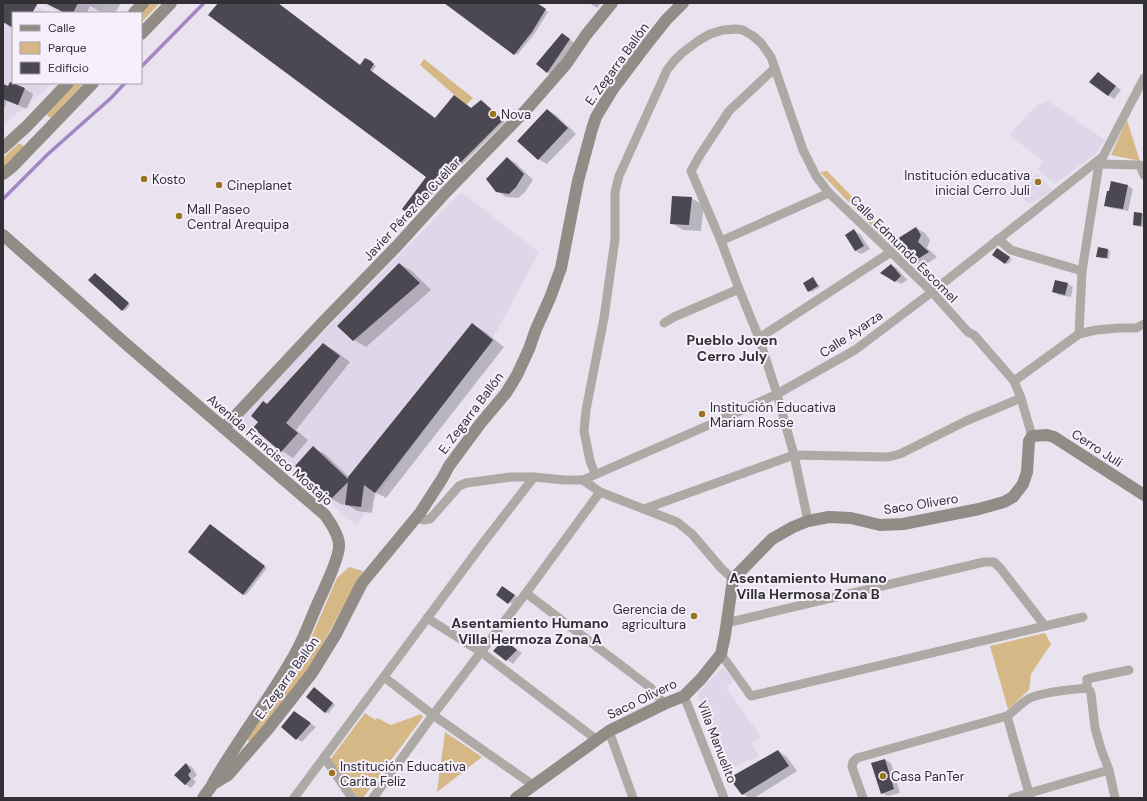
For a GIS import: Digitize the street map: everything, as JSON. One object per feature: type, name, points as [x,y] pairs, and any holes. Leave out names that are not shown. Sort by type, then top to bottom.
[{"type":"street","points":[[135,12],[143,3]]},
{"type":"street","points":[[142,33],[171,3]]},
{"type":"street","name":"Javier Pérez de Cuéllar","points":[[224,428],[323,322],[396,247],[446,192],[526,110],[566,63],[612,3]]},
{"type":"street","name":"E. Zegarra Ballón","points":[[203,798],[213,784],[228,775],[268,729],[312,673],[336,634],[362,584],[426,504],[453,460],[506,393],[517,375],[550,298],[561,268],[578,181],[596,117],[613,89],[644,48],[666,20],[684,3]]},
{"type":"street","name":"Calle Edmundo Escomel","points":[[595,474],[590,461],[584,431],[586,410],[604,318],[615,239],[615,192],[619,176],[667,70],[682,53],[698,40],[723,30],[743,30],[761,43],[771,57],[803,150],[816,176],[829,193],[932,292],[968,332],[974,335],[1014,381],[1032,436]]},
{"type":"street","points":[[775,68],[729,111],[697,160],[691,172],[721,241],[759,338],[777,394],[794,456],[808,521]]},
{"type":"street","points":[[1079,334],[1082,271],[1100,161],[1144,78]]},
{"type":"street","points":[[3,148],[27,126],[67,84]]},
{"type":"street","points":[[3,174],[12,167],[92,84]]},
{"type":"street","points":[[27,126],[40,138]]},
{"type":"street","points":[[1100,161],[1140,165],[1144,175]]},
{"type":"street","name":"Calle Ayarza","points":[[583,480],[777,394],[855,350],[1100,161]]},
{"type":"street","points":[[721,241],[829,193]]},
{"type":"street","name":"Avenida Francisco Mostajo","points":[[3,235],[126,344],[325,515],[333,528],[339,544],[336,557],[329,578],[295,653],[281,678],[222,767],[213,784]]},
{"type":"street","points":[[998,239],[1011,250],[1082,271]]},
{"type":"street","points":[[759,338],[891,252]]},
{"type":"street","points":[[664,323],[674,317],[739,289]]},
{"type":"street","points":[[1014,381],[1079,334],[1096,330],[1136,328],[1144,324]]},
{"type":"street","points":[[644,510],[794,456],[894,456],[966,421],[1020,398]]},
{"type":"street","name":"Cerro Juli","points":[[1032,436],[1048,434],[1054,437],[1144,495]]},
{"type":"street","name":"Saco Olivero","points":[[516,798],[609,731],[664,704],[684,696],[701,679],[721,654],[733,579],[772,539],[793,527],[808,521],[829,517],[851,518],[880,525],[903,524],[979,509],[1004,502],[1014,497],[1023,484],[1027,472],[1029,441],[1032,436]]},
{"type":"street","points":[[417,516],[423,520],[430,519],[459,486],[466,483],[511,477],[583,480],[600,492],[676,522],[692,534],[721,568],[733,579]]},
{"type":"street","points":[[294,798],[483,543],[534,477]]},
{"type":"street","points":[[373,798],[433,715],[526,593],[600,492]]},
{"type":"street","points":[[726,623],[984,562],[994,562],[1045,626]]},
{"type":"street","points":[[526,593],[651,688],[664,704]]},
{"type":"street","points":[[721,654],[751,696],[1083,617]]},
{"type":"street","points":[[427,618],[481,652],[597,740]]},
{"type":"street","points":[[1115,798],[1109,770],[1095,728],[1091,694],[1087,688],[1087,679],[1129,670]]},
{"type":"street","points":[[384,677],[433,715],[533,785]]},
{"type":"street","points":[[863,798],[852,767],[853,762],[857,758],[1007,716],[1025,701],[1036,696],[1087,688]]},
{"type":"street","name":"Villa Manuelito","points":[[684,696],[724,798]]},
{"type":"street","points":[[1007,716],[1030,795]]},
{"type":"street","points":[[609,731],[633,798]]},
{"type":"street","points":[[324,757],[352,798]]},
{"type":"street","points":[[1012,798],[1030,795],[1109,770]]},
{"type":"shaded area","points":[[3,3],[30,3],[47,12],[12,12],[12,84],[48,84],[45,90],[3,125]]},
{"type":"shaded area","points":[[40,3],[105,3],[100,12],[59,12]]},
{"type":"shaded area","points":[[1048,101],[1105,140],[1096,154],[1054,184],[1038,169],[1043,161],[1009,135],[1037,105]]},
{"type":"shaded area","name":"Institución educativa inicial Cerro Juli","points":[[1037,174],[1053,190],[1030,204],[1019,195]]},
{"type":"shaded area","points":[[461,192],[539,252],[498,329],[356,525],[234,423]]},
{"type":"shaded area","points":[[723,667],[734,681],[726,687],[761,737],[752,743],[759,756],[730,769],[699,699],[699,692]]},
{"type":"green space","points":[[150,3],[160,3],[142,22],[142,12]]},
{"type":"green space","points":[[424,59],[473,98],[466,105],[420,65]]},
{"type":"green space","points":[[74,84],[83,84],[51,118],[47,115],[47,112]]},
{"type":"green space","points":[[1127,120],[1140,161],[1111,155]]},
{"type":"green space","points":[[18,144],[23,145],[24,148],[3,167],[3,158]]},
{"type":"green space","points":[[827,171],[889,234],[903,257],[820,172]]},
{"type":"green space","points":[[349,567],[363,571],[306,674],[253,742],[246,740],[298,668],[337,578]]},
{"type":"green space","points":[[1045,633],[1051,644],[1031,674],[1029,690],[1008,709],[990,646]]},
{"type":"green space","points":[[365,713],[375,720],[377,718],[391,725],[421,714],[423,717],[363,798],[358,798],[329,761]]},
{"type":"green space","points":[[445,732],[482,757],[437,792]]},
{"type":"building","points":[[3,3],[38,3],[33,12],[12,12],[12,27],[3,22]]},
{"type":"building","points":[[45,3],[78,3],[74,12],[63,12]]},
{"type":"building","points":[[218,3],[278,3],[360,65],[365,58],[371,61],[374,64],[370,70],[435,118],[454,95],[471,108],[481,100],[503,120],[409,215],[402,209],[426,177],[208,15]]},
{"type":"building","points":[[444,3],[537,3],[546,9],[532,32],[514,55]]},
{"type":"building","points":[[562,33],[570,39],[547,73],[536,64]]},
{"type":"building","points":[[1098,72],[1116,86],[1108,96],[1089,82]]},
{"type":"building","points":[[10,82],[25,88],[18,105],[3,99],[3,84],[8,86]]},
{"type":"building","points":[[547,109],[568,128],[538,160],[517,141]]},
{"type":"building","points":[[507,157],[524,174],[516,187],[509,194],[496,192],[486,179]]},
{"type":"building","points":[[1111,181],[1128,185],[1123,209],[1104,206]]},
{"type":"building","points":[[672,196],[692,197],[689,225],[670,224]]},
{"type":"building","points":[[1134,212],[1142,213],[1141,226],[1133,225]]},
{"type":"building","points":[[916,227],[921,235],[918,242],[929,252],[913,262],[897,239]]},
{"type":"building","points":[[854,229],[864,246],[855,251],[845,235]]},
{"type":"building","points":[[1098,247],[1108,249],[1107,258],[1096,257]]},
{"type":"building","points":[[997,248],[1010,257],[1005,264],[992,255]]},
{"type":"building","points":[[399,263],[420,283],[353,341],[337,326]]},
{"type":"building","points":[[891,264],[901,276],[895,282],[880,273]]},
{"type":"building","points":[[95,273],[129,303],[122,311],[88,280]]},
{"type":"building","points":[[813,277],[818,286],[808,292],[803,283]]},
{"type":"building","points":[[1055,280],[1068,283],[1065,295],[1052,292]]},
{"type":"building","points":[[472,323],[493,340],[375,493],[364,485],[361,507],[345,505],[348,482],[331,499],[295,466],[313,446],[348,479],[348,477]]},
{"type":"building","points":[[323,343],[340,356],[286,423],[298,433],[281,452],[253,428],[258,422],[251,416],[263,401],[267,404]]},
{"type":"building","points":[[210,524],[265,566],[243,595],[188,552]]},
{"type":"building","points":[[502,586],[515,595],[508,604],[496,595]]},
{"type":"building","points":[[504,639],[517,650],[506,661],[493,651]]},
{"type":"building","points":[[314,687],[333,703],[325,713],[306,697]]},
{"type":"building","points":[[294,711],[311,723],[296,740],[281,727]]},
{"type":"building","points":[[778,750],[789,766],[742,795],[729,778]]},
{"type":"building","name":"Casa PanTer","points":[[885,759],[894,789],[881,794],[871,763]]},
{"type":"building","points":[[186,763],[191,771],[188,775],[191,779],[185,785],[174,775]]},
{"type":"waterway","points":[[142,66],[204,3]]},
{"type":"waterway","points":[[3,199],[48,154],[111,98],[124,84]]},
{"type":"place","name":"Nova","points":[[493,114]]},
{"type":"place","name":"Kosto","points":[[144,179]]},
{"type":"place","name":"Institución educativa inicial Cerro Juli","points":[[1038,182]]},
{"type":"place","name":"Cineplanet","points":[[219,185]]},
{"type":"place","name":"Mall Paseo Central Arequipa","points":[[179,216]]},
{"type":"place","name":"Institución Educativa Mariam Rosse","points":[[702,414]]},
{"type":"place","name":"Gerencia de agricultura","points":[[694,616]]},
{"type":"place","name":"Institución Educativa Carita Feliz","points":[[332,773]]},
{"type":"place","name":"Casa PanTer","points":[[883,776]]},
{"type":"district","name":"Pueblo Joven Cerro July","points":[[732,348]]},
{"type":"district","name":"Asentamiento Humano Villa Hermosa Zona B","points":[[808,586]]},
{"type":"district","name":"Asentamiento Humano Villa Hermoza Zona A","points":[[530,632]]}]
